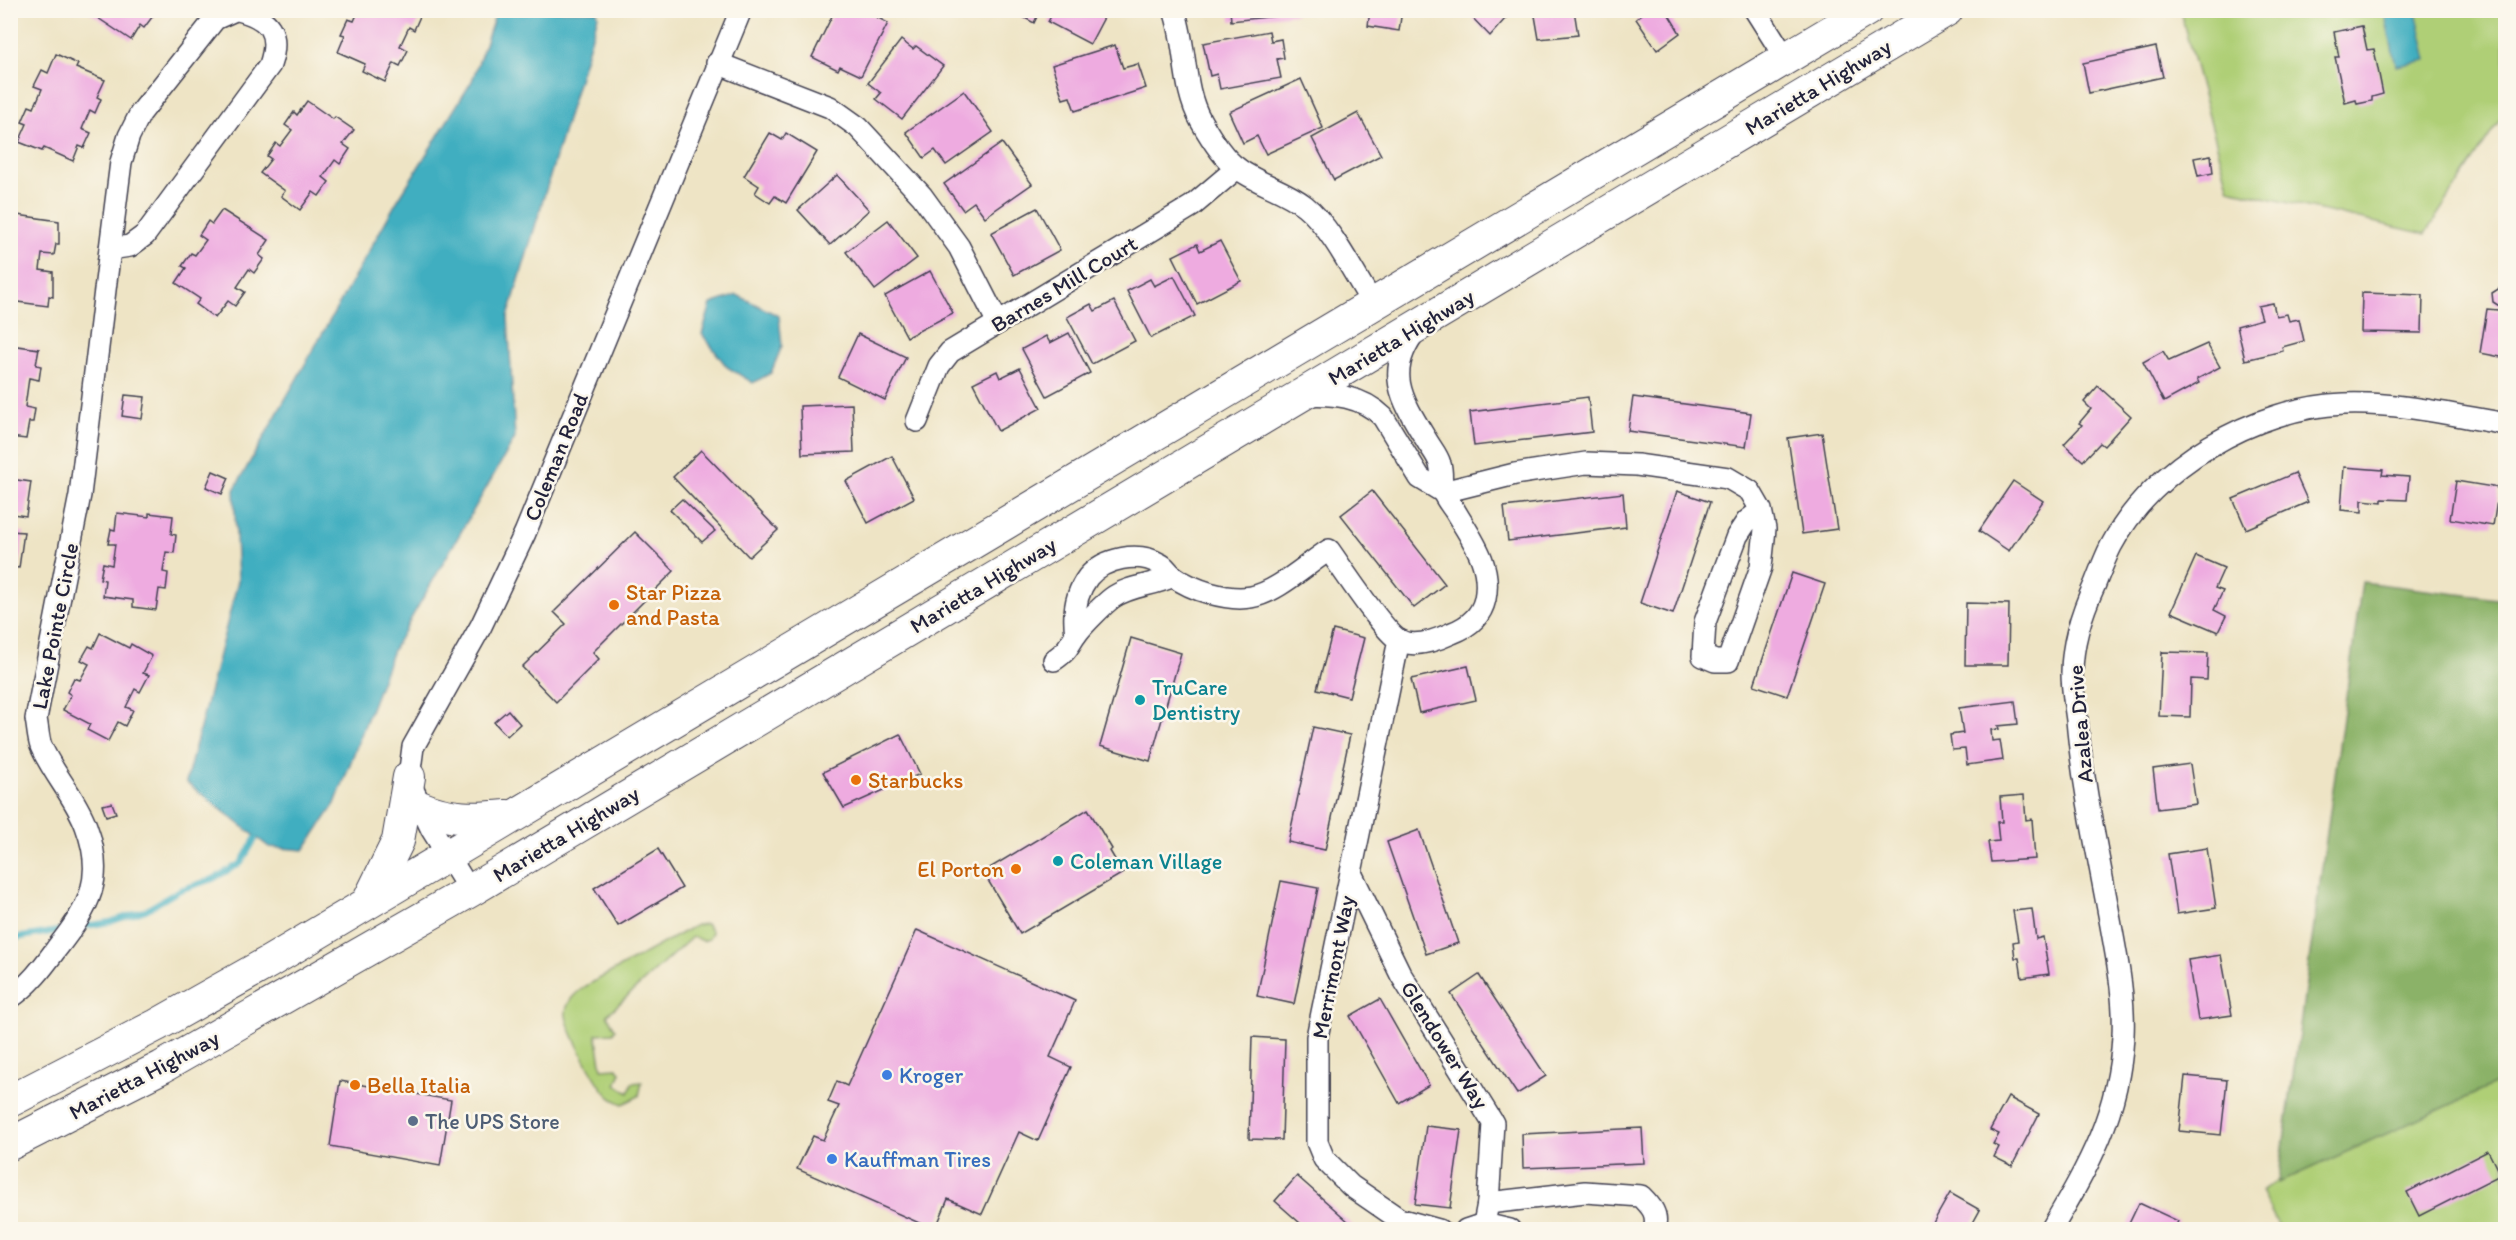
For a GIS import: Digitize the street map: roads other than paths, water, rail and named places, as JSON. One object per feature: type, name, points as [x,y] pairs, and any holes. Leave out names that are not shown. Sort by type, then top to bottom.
[{"type":"highway","name":"Marietta Highway","points":[[10,1101],[157,1025],[368,902],[1868,10]]},
{"type":"highway","name":"Marietta Highway","points":[[10,1144],[162,1067],[470,891],[1947,10]]},
{"type":"highway","points":[[368,902],[398,841],[409,777]]},
{"type":"highway","points":[[420,807],[436,814],[460,819],[514,815]]},
{"type":"street","points":[[110,249],[130,246],[145,235],[270,65],[275,51],[274,37],[267,24],[257,15],[236,10]]},
{"type":"street","name":"Lake Pointe Circle","points":[[10,998],[26,988],[67,935],[87,907],[94,883],[95,861],[86,825],[40,744],[36,719],[80,495],[121,162],[129,136],[140,114],[215,18],[236,10]]},
{"type":"street","name":"Coleman Road","points":[[470,891],[446,855],[420,807],[409,777],[412,747],[481,626],[525,533],[717,63],[741,10]]},
{"type":"street","points":[[1174,10],[1179,24],[1189,90],[1194,106],[1218,147],[1237,168],[1306,207],[1331,238],[1373,304]]},
{"type":"street","points":[[1755,10],[1786,59]]},
{"type":"street","points":[[717,63],[830,107],[858,126],[922,196],[959,248],[998,323]]},
{"type":"street","name":"Barnes Mill Court","points":[[917,421],[939,366],[950,352],[1192,206],[1237,168]]},
{"type":"street","points":[[1076,634],[1074,615],[1081,588],[1092,573],[1106,564],[1124,558],[1143,558],[1161,564],[1173,576],[1221,596],[1251,597],[1273,589],[1329,550],[1387,628],[1399,640],[1410,643],[1429,642],[1463,629],[1479,613],[1484,604],[1487,581],[1482,556],[1443,492],[1440,464],[1406,405],[1399,383],[1401,357],[1419,326]]},
{"type":"street","points":[[1303,395],[1343,397],[1376,410],[1383,417],[1420,478],[1443,492],[1515,474],[1586,464],[1636,465],[1728,478],[1750,491],[1761,510],[1765,529],[1761,567],[1728,661],[1715,661],[1703,657],[1705,622],[1737,536],[1747,520],[1761,510]]},
{"type":"street","name":"Azalea Drive","points":[[2051,1230],[2089,1164],[2106,1123],[2118,1080],[2123,1035],[2122,985],[2081,762],[2072,673],[2076,640],[2086,603],[2112,544],[2146,497],[2190,458],[2241,428],[2302,409],[2343,404],[2385,405],[2505,424]]},
{"type":"street","points":[[1054,660],[1070,648],[1076,634],[1102,606],[1118,594],[1173,576]]},
{"type":"street","name":"Merrimont Way","points":[[1399,640],[1317,1037],[1317,1142],[1324,1159],[1351,1186],[1399,1219],[1439,1230]]},
{"type":"street","name":"Glendower Way","points":[[1352,875],[1401,975],[1493,1123],[1479,1219]]},
{"type":"street","points":[[1479,1219],[1585,1192],[1641,1196],[1654,1211],[1656,1223],[1654,1230]]},
{"type":"street","points":[[1479,1219],[1510,1230]]},
{"type":"water","points":[[497,10],[597,11],[598,16],[508,317],[515,438],[393,650],[335,804],[304,850],[269,847],[186,782],[238,581],[234,490],[396,203],[472,81]]},
{"type":"water","points":[[2384,11],[2416,11],[2427,60],[2396,66]]},
{"type":"water","points":[[737,295],[779,316],[782,346],[771,373],[753,383],[727,367],[702,334],[711,304]]},
{"type":"waterway","points":[[79,927],[110,922],[146,910],[180,890],[213,879],[241,863],[255,839]]},
{"type":"waterway","points":[[10,939],[63,930]]},
{"type":"place","name":"Star Pizza and Pasta","points":[[614,605]]},
{"type":"place","name":"TruCare Dentistry","points":[[1140,700]]},
{"type":"place","name":"Starbucks","points":[[856,780]]},
{"type":"place","name":"Coleman Village","points":[[1058,861]]},
{"type":"place","name":"El Porton","points":[[1016,869]]},
{"type":"place","name":"Kroger","points":[[887,1075]]},
{"type":"place","name":"Bella Italia","points":[[355,1085]]},
{"type":"place","name":"The UPS Store","points":[[413,1121]]},
{"type":"place","name":"Kauffman Tires","points":[[832,1159]]}]
